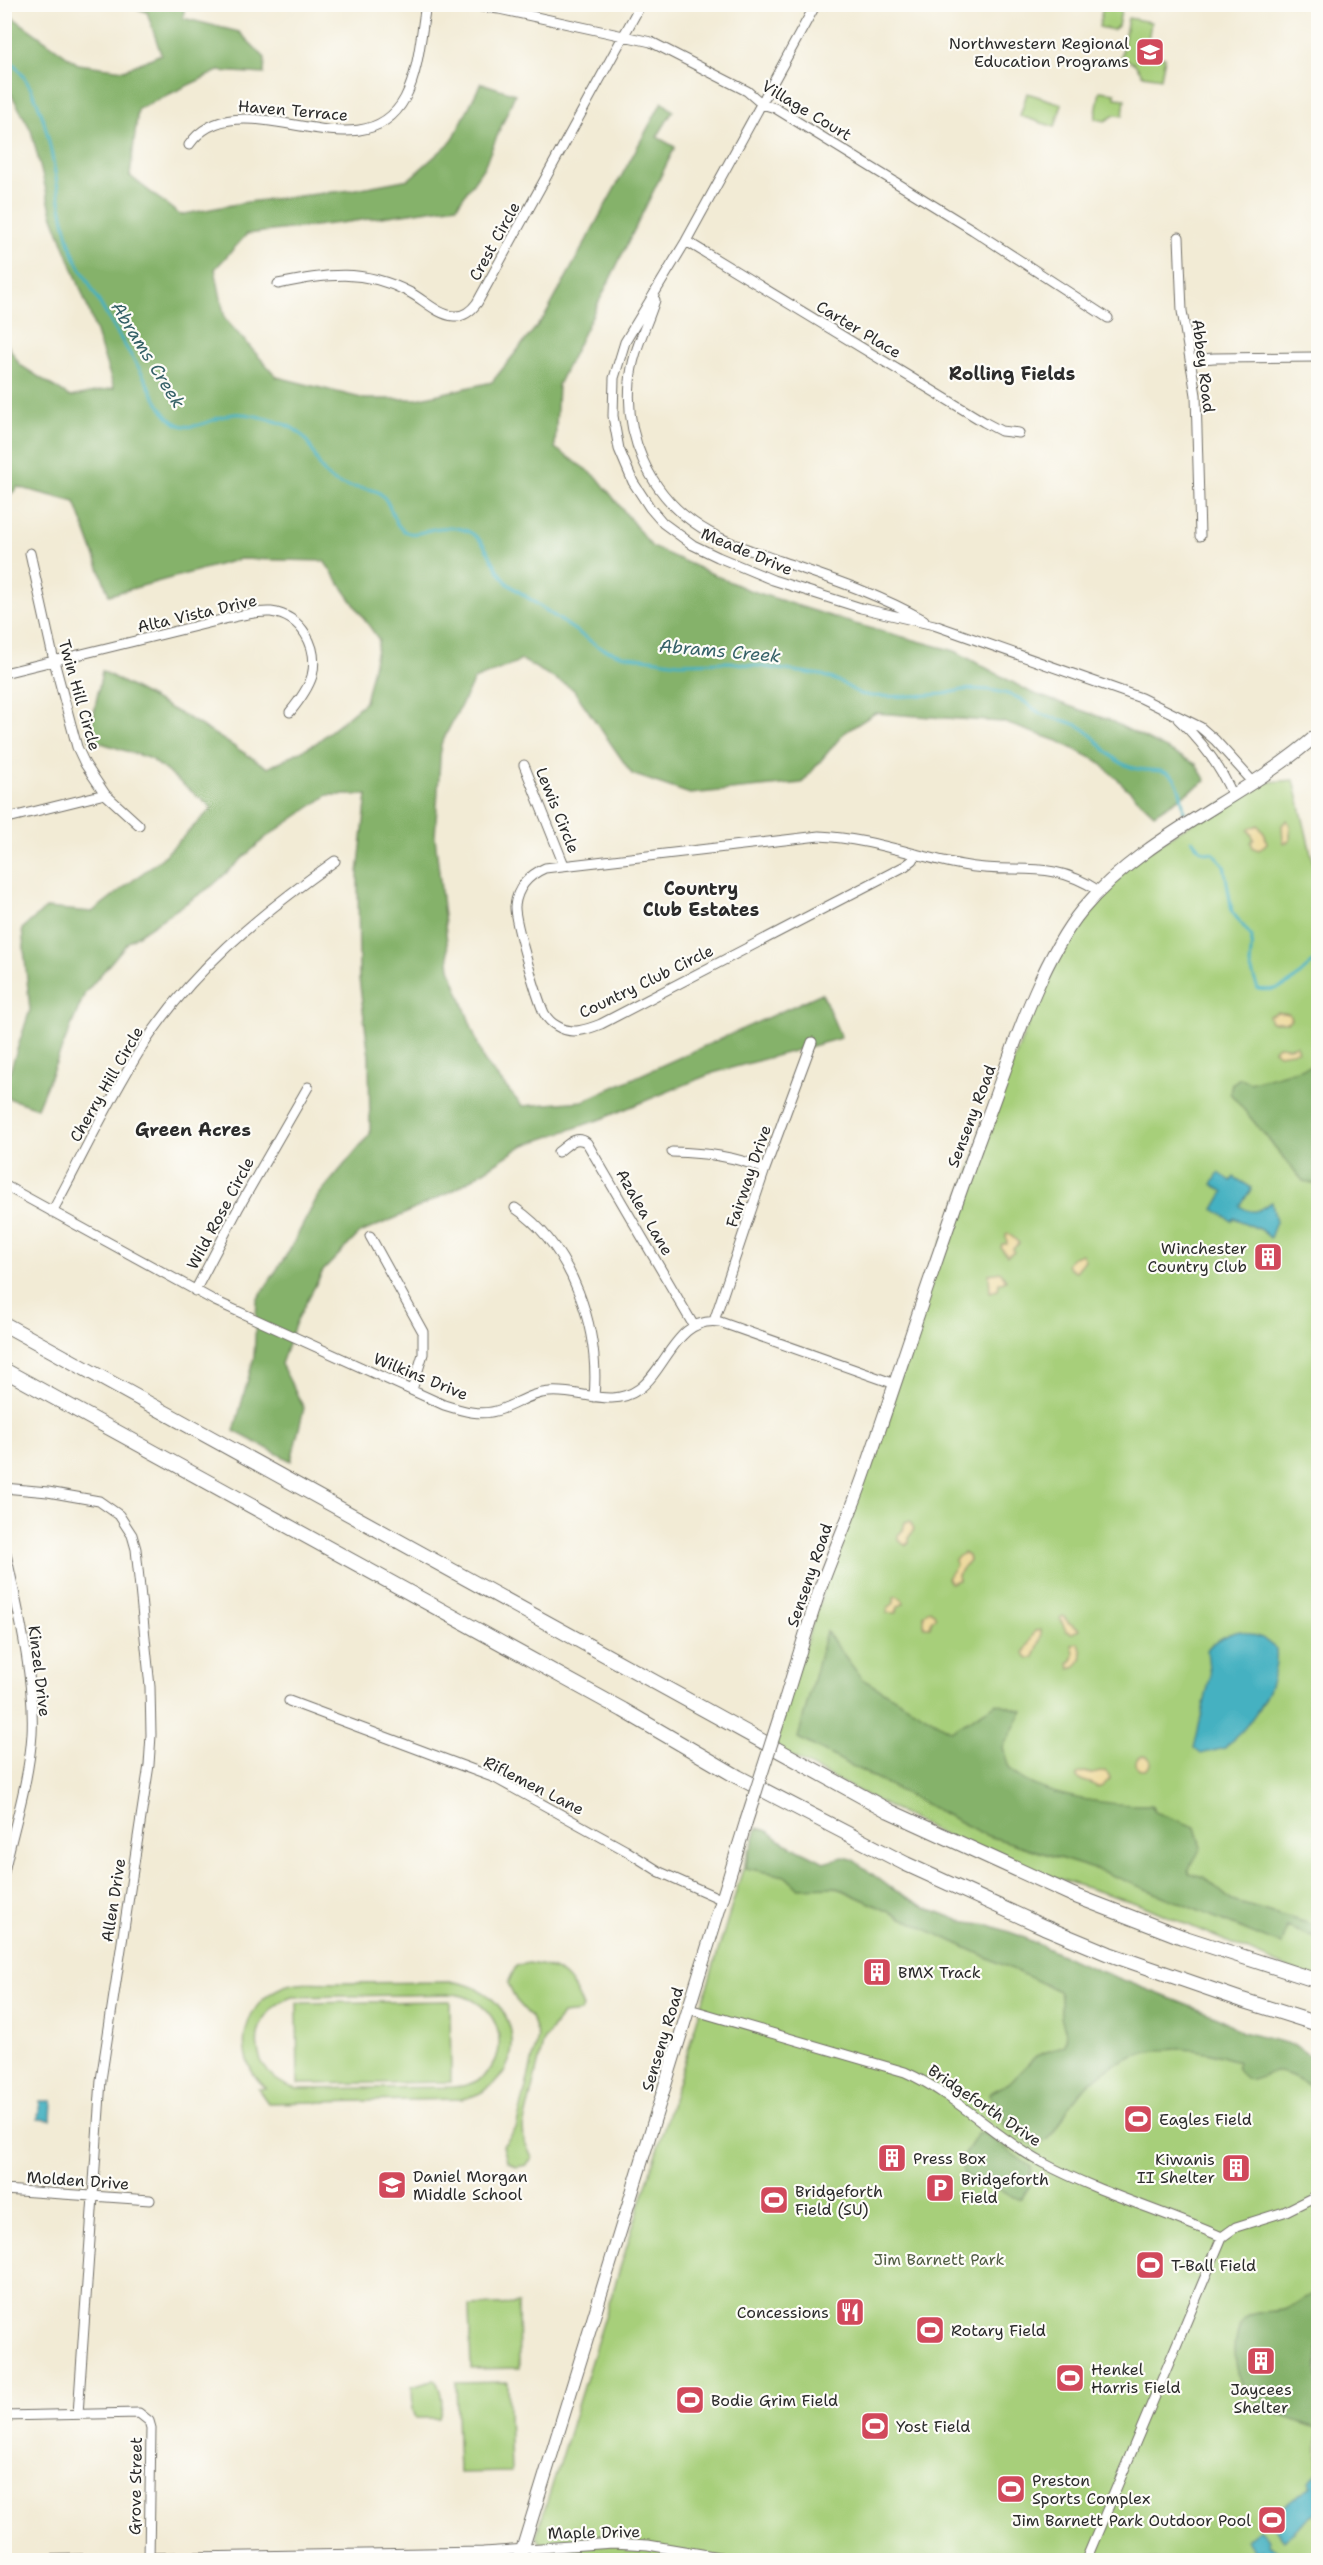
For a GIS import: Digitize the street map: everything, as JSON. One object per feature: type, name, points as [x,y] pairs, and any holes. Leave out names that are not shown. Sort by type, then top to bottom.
[{"type":"highway","points":[[4,1324],[889,1811],[1073,1895],[1182,1937],[1318,1981]]},
{"type":"highway","points":[[4,1370],[692,1748],[738,1777],[906,1864],[1044,1927],[1109,1953],[1318,2024]]},
{"type":"main road","name":"Senseny Road","points":[[520,2555],[820,1589],[863,1477],[956,1202],[1034,996],[1071,926],[1099,891],[1146,850],[1254,783],[1298,753],[1318,734]]},
{"type":"street","name":"Haven Terrace","points":[[189,145],[207,126],[224,120],[269,121],[334,131],[349,131],[363,129],[387,118],[404,100],[410,87],[426,4]]},
{"type":"street","name":"Village Court","points":[[459,4],[500,7],[651,42],[747,91],[762,104],[776,108],[1108,318]]},
{"type":"street","name":"Crest Circle","points":[[278,284],[317,276],[367,276],[410,293],[446,314],[460,316],[467,314],[477,303],[641,4]]},
{"type":"street","name":"Meade Drive","points":[[816,4],[686,242],[625,342],[618,360],[612,397],[613,416],[619,449],[633,482],[650,508],[678,535],[718,558],[814,593],[934,626],[1121,691],[1194,723],[1215,740],[1254,783]]},
{"type":"street","name":"Abbey Road","points":[[1179,237],[1182,311],[1196,395],[1200,536]]},
{"type":"street","name":"Carter Place","points":[[686,242],[984,422],[1001,431],[1019,433]]},
{"type":"street","name":"Meade Drive","points":[[657,291],[632,363],[629,402],[634,436],[640,454],[656,484],[668,499],[693,522],[724,540],[868,592],[934,626]]},
{"type":"street","points":[[1190,360],[1318,357]]},
{"type":"street","name":"Twin Hill Circle","points":[[30,553],[54,661],[77,747],[89,772],[105,794],[139,825]]},
{"type":"street","name":"Alta Vista Drive","points":[[4,672],[229,618],[263,612],[273,613],[290,619],[303,629],[313,652],[312,675],[308,686],[290,712]]},
{"type":"street","name":"Meade Drive","points":[[1170,712],[1201,743],[1224,775],[1233,796]]},
{"type":"street","name":"Lewis Circle","points":[[524,765],[564,865]]},
{"type":"street","points":[[4,819],[105,794]]},
{"type":"street","name":"Country Club Circle","points":[[916,854],[913,860],[904,866],[600,1024],[577,1031],[560,1028],[553,1024],[544,1012],[515,913],[518,893],[529,877],[545,868],[819,836],[864,840],[981,868],[1050,870],[1069,875],[1099,891]]},
{"type":"street","name":"Cherry Hill Circle","points":[[52,1212],[139,1052],[177,1000],[232,942],[276,904],[334,861]]},
{"type":"street","name":"Fairway Drive","points":[[714,1322],[765,1169],[812,1042]]},
{"type":"street","name":"Wild Rose Circle","points":[[195,1291],[239,1207],[308,1087]]},
{"type":"street","name":"Azalea Lane","points":[[558,1152],[575,1139],[580,1138],[587,1143],[694,1326]]},
{"type":"street","points":[[672,1152],[712,1153],[741,1158],[765,1169]]},
{"type":"street","name":"Wilkins Drive","points":[[4,1185],[195,1291],[292,1338],[459,1410],[482,1414],[494,1412],[537,1394],[550,1392],[615,1399],[641,1388],[681,1336],[694,1326]]},
{"type":"street","points":[[515,1208],[527,1216],[554,1247],[584,1305],[594,1342],[596,1363],[594,1397]]},
{"type":"street","points":[[370,1236],[423,1332],[423,1354],[412,1390]]},
{"type":"street","points":[[694,1326],[714,1322],[895,1384]]},
{"type":"street","name":"Allen Drive","points":[[4,1488],[48,1492],[99,1501],[110,1507],[126,1525],[136,1549],[150,1687],[152,1735],[140,1831],[101,2080],[78,2414]]},
{"type":"street","name":"Kinzel Drive","points":[[4,1544],[30,1683],[32,1710],[29,1761],[4,1872]]},
{"type":"street","name":"Riflemen Lane","points":[[289,1701],[495,1778],[660,1872],[723,1900]]},
{"type":"street","name":"Bridgeforth Drive","points":[[689,2009],[905,2072],[938,2089],[1004,2138],[1042,2162],[1070,2176],[1222,2237]]},
{"type":"street","name":"Molden Drive","points":[[4,2190],[150,2200]]},
{"type":"street","points":[[1086,2560],[1222,2237],[1236,2228],[1284,2212],[1318,2195]]},
{"type":"street","points":[[4,2416],[78,2414]]},
{"type":"street","name":"Grove Street","points":[[78,2414],[142,2414],[149,2421],[151,2428],[149,2559]]},
{"type":"street","name":"Maple Drive","points":[[20,2560],[483,2552],[520,2555],[628,2544],[737,2560]]},
{"type":"green space","points":[[127,5],[185,5],[183,18],[239,32],[265,58],[264,74],[218,71],[138,109],[130,176],[180,215],[247,202],[351,190],[409,179],[452,141],[481,83],[515,94],[484,167],[457,206],[247,234],[215,269],[225,319],[277,377],[365,399],[417,399],[492,382],[545,316],[662,102],[673,111],[657,137],[675,147],[558,385],[555,448],[597,477],[652,547],[746,589],[855,624],[955,651],[1032,693],[1109,720],[1196,764],[1206,781],[1154,814],[1098,761],[1058,741],[1002,722],[875,713],[844,733],[802,783],[690,794],[632,774],[573,689],[522,660],[474,680],[441,744],[435,837],[450,968],[484,1061],[522,1106],[583,1101],[822,993],[841,1038],[713,1073],[601,1119],[522,1146],[456,1189],[360,1233],[323,1271],[296,1322],[281,1364],[304,1408],[291,1461],[234,1431],[254,1357],[257,1300],[289,1251],[318,1196],[370,1134],[369,1056],[359,979],[358,873],[367,795],[328,795],[265,838],[212,886],[129,941],[85,993],[37,1108],[5,1097],[5,1086],[30,1010],[22,929],[46,908],[92,912],[162,858],[212,808],[151,759],[89,739],[102,671],[195,722],[268,768],[316,743],[365,702],[379,640],[324,561],[240,559],[109,595],[75,502],[18,487],[5,500],[4,339],[20,365],[70,397],[114,388],[89,311],[52,214],[31,130],[5,83],[5,12],[78,64],[124,70],[161,54],[147,12]]},
{"type":"green space","points":[[1103,5],[1122,6],[1118,26],[1113,30],[1099,27]]},
{"type":"green space","points":[[1128,18],[1151,22],[1146,53],[1165,57],[1161,78],[1143,75],[1134,63],[1121,58]]},
{"type":"green space","points":[[1100,91],[1115,93],[1115,98],[1125,99],[1123,116],[1115,115],[1105,121],[1095,119]]},
{"type":"green space","points":[[1027,93],[1062,104],[1055,127],[1020,116]]},
{"type":"green space","name":"Winchester Country Club","points":[[1294,780],[1318,884],[1318,1981],[1142,1905],[982,1855],[771,1746],[943,1239],[1059,946],[1132,861],[1254,783]]},
{"type":"green space","points":[[1318,1064],[1318,1185],[1303,1181],[1230,1093],[1232,1084],[1240,1078],[1250,1083]]},
{"type":"green space","points":[[826,1631],[862,1679],[951,1731],[997,1703],[1023,1711],[1003,1747],[1010,1769],[1022,1779],[1037,1787],[1076,1798],[1118,1804],[1151,1805],[1155,1812],[1195,1827],[1201,1848],[1189,1873],[1204,1877],[1232,1901],[1318,1926],[1318,1939],[1287,1927],[1282,1945],[1104,1872],[985,1835],[798,1738]]},
{"type":"green space","points":[[757,1828],[768,1831],[781,1841],[824,1862],[843,1857],[852,1859],[891,1888],[923,1906],[961,1921],[989,1925],[1018,1935],[1077,1962],[1220,2018],[1242,2032],[1294,2045],[1318,2062],[1318,2092],[1298,2079],[1276,2072],[1256,2079],[1246,2079],[1236,2067],[1238,2062],[1216,2054],[1170,2049],[1148,2052],[1126,2059],[1106,2070],[1072,2103],[1053,2134],[1048,2139],[1034,2145],[1004,2125],[1003,2109],[990,2097],[990,2093],[1009,2083],[1036,2056],[1065,2045],[1067,2038],[1061,2016],[1059,1991],[836,1887],[798,1888],[785,1876],[745,1868]]},
{"type":"green space","name":"Jim Barnett Park","points":[[749,1849],[907,1919],[1318,2072],[1318,2560],[557,2560],[551,2558],[536,2537]]},
{"type":"green space","points":[[529,1963],[549,1968],[564,1976],[570,1982],[583,2008],[581,2012],[562,2014],[543,2043],[523,2127],[524,2140],[532,2158],[526,2165],[517,2167],[507,2161],[503,2146],[516,2129],[538,2037],[531,2017],[516,2000],[508,1983],[516,1966]]},
{"type":"green space","points":[[455,1982],[479,1990],[497,2004],[508,2021],[512,2040],[510,2059],[500,2077],[484,2091],[461,2099],[268,2103],[258,2089],[266,2088],[256,2077],[246,2058],[245,2036],[252,2013],[268,1995],[282,1987],[304,1983]],"holes":[[[454,1994],[474,2001],[488,2012],[497,2027],[499,2043],[496,2059],[487,2073],[473,2083],[453,2087],[298,2089],[281,2083],[269,2072],[261,2060],[258,2045],[259,2031],[265,2017],[276,2005],[292,1997]]]},
{"type":"green space","points":[[450,2001],[451,2082],[298,2084],[297,2003]]},
{"type":"green space","points":[[983,2133],[1031,2167],[1029,2187],[1022,2198],[1018,2199],[964,2174],[963,2157],[977,2134]]},
{"type":"green space","points":[[1318,2294],[1318,2429],[1274,2412],[1251,2396],[1243,2385],[1237,2370],[1235,2352],[1241,2324],[1250,2314],[1286,2309],[1305,2298]]},
{"type":"green space","points":[[518,2304],[519,2368],[471,2369],[469,2306]]},
{"type":"green space","points":[[435,2380],[442,2398],[439,2418],[416,2418],[413,2410],[412,2387]]},
{"type":"green space","points":[[508,2382],[511,2472],[459,2473],[456,2383]]},
{"type":"sand","points":[[1287,820],[1290,825],[1290,841],[1283,843],[1282,825]]},
{"type":"sand","points":[[1258,825],[1267,843],[1259,850],[1253,848],[1251,842],[1254,839],[1248,829]]},
{"type":"sand","points":[[1277,1012],[1289,1014],[1291,1019],[1287,1022],[1271,1022],[1269,1016]]},
{"type":"sand","points":[[1296,1045],[1298,1051],[1279,1054],[1274,1050],[1278,1046]]},
{"type":"sand","points":[[1008,1233],[1019,1243],[1013,1249],[1014,1252],[1007,1256],[1001,1248],[1002,1244],[1007,1244],[1006,1235]]},
{"type":"sand","points":[[1082,1254],[1085,1260],[1076,1271],[1070,1269],[1067,1265],[1071,1258]]},
{"type":"sand","points":[[1001,1272],[1006,1280],[999,1283],[998,1290],[990,1292],[989,1274]]},
{"type":"sand","points":[[910,1521],[914,1529],[909,1542],[905,1545],[898,1540],[898,1535],[903,1530],[905,1522]]},
{"type":"sand","points":[[963,1553],[968,1556],[969,1560],[958,1575],[959,1580],[950,1583],[947,1578],[956,1565],[955,1559]]},
{"type":"sand","points":[[897,1596],[904,1603],[898,1607],[896,1613],[887,1613],[888,1608],[894,1603],[894,1597]]},
{"type":"sand","points":[[929,1610],[936,1618],[932,1620],[930,1627],[924,1627],[924,1614]]},
{"type":"sand","points":[[1063,1616],[1079,1630],[1072,1633],[1066,1631],[1060,1618]]},
{"type":"sand","points":[[1041,1630],[1041,1638],[1034,1657],[1028,1659],[1024,1653],[1035,1631]]},
{"type":"sand","points":[[1078,1643],[1081,1659],[1070,1669],[1069,1663],[1074,1655],[1072,1645]]},
{"type":"sand","points":[[1143,1756],[1148,1758],[1150,1763],[1148,1768],[1143,1770],[1138,1768],[1136,1763],[1138,1758]]},
{"type":"sand","points":[[1105,1771],[1110,1779],[1101,1787],[1077,1777],[1077,1774],[1084,1772],[1092,1774]]},
{"type":"water","points":[[1219,1173],[1231,1181],[1234,1177],[1252,1188],[1240,1206],[1245,1209],[1256,1211],[1272,1202],[1276,1222],[1270,1238],[1261,1230],[1234,1218],[1232,1221],[1214,1209],[1224,1192],[1212,1184]]},
{"type":"water","points":[[1240,1631],[1262,1638],[1276,1649],[1272,1682],[1256,1713],[1242,1731],[1225,1748],[1201,1754],[1194,1748],[1210,1678],[1207,1650],[1213,1643],[1231,1633]]},
{"type":"water","points":[[40,2101],[52,2101],[51,2120],[38,2119]]},
{"type":"water","points":[[1318,2472],[1318,2510],[1284,2541],[1267,2520],[1311,2485],[1308,2481]]},
{"type":"water","points":[[1259,2529],[1268,2539],[1268,2543],[1285,2560],[1244,2560],[1253,2554],[1257,2558],[1264,2555],[1262,2549],[1256,2553],[1245,2540]]},
{"type":"waterway","name":"Abrams Creek","points":[[4,54],[22,73],[43,120],[50,145],[64,223],[76,259],[158,403],[173,421],[189,427],[224,416],[240,414],[262,417],[292,428],[308,442],[327,475],[340,484],[378,492],[387,501],[397,524],[406,532],[416,533],[451,528],[474,534],[508,584],[599,647],[621,655],[679,663],[729,662],[822,675],[860,694],[871,696],[944,694],[976,689],[1003,693],[1020,699],[1042,714],[1081,727],[1118,761],[1142,770],[1162,771],[1169,774],[1175,780],[1180,792],[1184,812]]},
{"type":"waterway","name":"Abrams Creek","points":[[1192,840],[1201,850],[1213,853],[1224,865],[1232,912],[1252,937],[1250,966],[1258,989],[1268,990],[1285,986],[1318,957]]},
{"type":"place","name":"Northwestern Regional Education Programs","points":[[1150,52]]},
{"type":"place","name":"Winchester Country Club","points":[[1268,1257]]},
{"type":"place","name":"BMX Track","points":[[877,1972]]},
{"type":"place","name":"Eagles Field","points":[[1138,2119]]},
{"type":"place","name":"Press Box","points":[[892,2158]]},
{"type":"place","name":"Kiwanis II Shelter","points":[[1236,2168]]},
{"type":"place","name":"Daniel Morgan Middle School","points":[[392,2185]]},
{"type":"place","name":"Bridgeforth Field","points":[[940,2188]]},
{"type":"place","name":"Bridgeforth Field (SU)","points":[[774,2200]]},
{"type":"place","name":"T-Ball Field","points":[[1150,2265]]},
{"type":"place","name":"Concessions","points":[[850,2312]]},
{"type":"place","name":"Rotary Field","points":[[930,2330]]},
{"type":"place","name":"Jaycees Shelter","points":[[1261,2361]]},
{"type":"place","name":"Henkel Harris Field","points":[[1070,2378]]},
{"type":"place","name":"Bodie Grim Field","points":[[690,2400]]},
{"type":"place","name":"Yost Field","points":[[875,2426]]},
{"type":"place","name":"Preston Sports Complex","points":[[1011,2489]]},
{"type":"place","name":"Jim Barnett Park Outdoor Pool","points":[[1272,2520]]},
{"type":"district","name":"Rolling Fields","points":[[1012,374]]},
{"type":"district","name":"Country Club Estates","points":[[701,899]]},
{"type":"district","name":"Green Acres","points":[[193,1130]]}]
